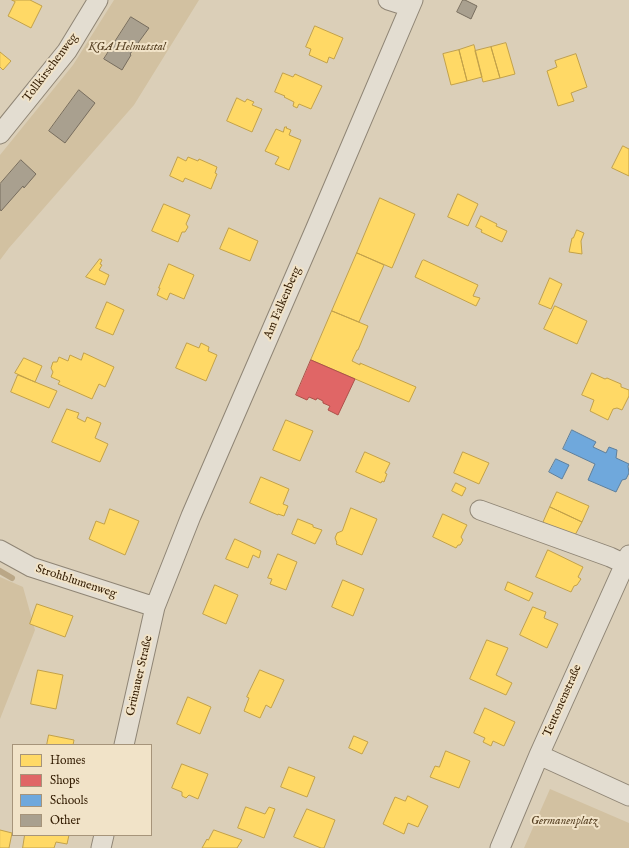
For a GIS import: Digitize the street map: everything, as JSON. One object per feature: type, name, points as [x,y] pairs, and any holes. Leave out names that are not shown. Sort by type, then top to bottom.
[{"type":"street","name":"Tollkirschenweg","points":[[0,134],[67,51],[98,0]]},
{"type":"street","points":[[388,0],[411,4]]},
{"type":"street","name":"Am Falkenberg","points":[[155,607],[191,516],[411,4]]},
{"type":"street","points":[[480,510],[610,557],[627,560]]},
{"type":"street","name":"Strohblumenweg","points":[[0,550],[31,567],[155,607]]},
{"type":"street","name":"Teutonenstraße","points":[[500,848],[539,756],[627,560]]},
{"type":"street","name":"Grünauer Straße","points":[[124,744],[155,607]]},
{"type":"street","points":[[539,756],[629,796]]},
{"type":"street","points":[[101,848],[104,836]]},
{"type":"green space","name":"KGA Helmutstal","points":[[114,0],[199,0],[134,105],[0,260],[0,155],[73,65]]},
{"type":"green space","points":[[0,577],[23,587],[35,630],[0,719]]},
{"type":"green space","name":"Germanenplatz","points":[[550,789],[629,823],[629,848],[524,848]]},
{"type":"building: Homes","points":[[12,0],[30,0],[42,6],[31,28],[8,16],[15,2]]},
{"type":"building: Homes","points":[[315,26],[343,38],[334,59],[329,57],[327,63],[309,55],[311,49],[306,47]]},
{"type":"building: Homes","points":[[506,43],[515,74],[500,78],[491,47]]},
{"type":"building: Homes","points":[[474,45],[482,77],[467,81],[459,50]]},
{"type":"building: Homes","points":[[491,47],[500,78],[483,82],[475,51]]},
{"type":"building: Homes","points":[[459,50],[467,81],[451,85],[443,54]]},
{"type":"building: Homes","points":[[0,52],[11,61],[3,70],[0,67]]},
{"type":"building: Homes","points":[[576,54],[587,87],[571,93],[574,101],[558,106],[547,71],[557,67],[555,61]]},
{"type":"building: Homes","points":[[283,73],[293,77],[295,74],[322,86],[311,109],[299,104],[297,108],[293,106],[294,102],[275,92]]},
{"type":"building: Homes","points":[[237,98],[245,102],[247,99],[254,102],[252,105],[262,109],[252,132],[227,121]]},
{"type":"building: Homes","points":[[285,127],[291,130],[289,135],[301,140],[289,170],[275,164],[279,157],[265,151],[276,129],[283,132]]},
{"type":"building: Homes","points":[[623,146],[629,149],[629,176],[612,168]]},
{"type":"building: Homes","points":[[178,157],[186,161],[188,157],[198,161],[199,159],[217,167],[215,173],[217,174],[211,189],[185,178],[183,182],[170,176]]},
{"type":"building: Homes","points":[[458,194],[478,204],[468,226],[448,217]]},
{"type":"building: Homes","points":[[380,198],[415,214],[392,268],[357,253]]},
{"type":"building: Homes","points":[[164,204],[190,215],[186,224],[188,227],[185,232],[182,232],[178,242],[152,231]]},
{"type":"building: Homes","points":[[481,216],[507,231],[502,242],[481,232],[482,230],[476,227]]},
{"type":"building: Homes","points":[[229,228],[258,241],[250,261],[220,249]]},
{"type":"building: Homes","points":[[577,230],[584,233],[581,241],[582,254],[569,252],[572,238]]},
{"type":"building: Homes","points":[[357,253],[384,265],[359,322],[332,311]]},
{"type":"building: Homes","points":[[100,259],[102,260],[100,264],[102,265],[99,270],[109,275],[105,285],[86,277]]},
{"type":"building: Homes","points":[[424,260],[478,285],[473,296],[480,298],[476,306],[415,277],[422,261]]},
{"type":"building: Homes","points":[[169,264],[194,275],[184,299],[170,293],[167,300],[157,295]]},
{"type":"building: Homes","points":[[550,278],[562,284],[551,309],[539,304]]},
{"type":"building: Homes","points":[[107,302],[124,310],[113,335],[96,328]]},
{"type":"building: Homes","points":[[555,306],[587,321],[577,344],[544,329]]},
{"type":"building: Homes","points":[[332,311],[368,326],[352,361],[416,387],[409,402],[311,360]]},
{"type":"building: Homes","points":[[187,343],[199,348],[201,343],[209,347],[208,351],[217,355],[206,381],[176,368]]},
{"type":"building: Homes","points":[[84,353],[114,367],[105,387],[99,384],[92,399],[58,384],[60,381],[51,377],[53,372],[51,368],[53,362],[57,362],[59,357],[68,361],[70,355],[81,360]]},
{"type":"building: Homes","points":[[24,358],[42,366],[35,382],[15,373]]},
{"type":"building: Homes","points":[[592,373],[621,384],[621,387],[629,390],[629,396],[622,410],[617,408],[613,409],[608,420],[590,411],[594,400],[582,395]]},
{"type":"building: Homes","points":[[18,375],[57,391],[49,408],[11,392]]},
{"type":"building: Homes","points":[[67,409],[79,413],[77,418],[85,422],[87,417],[101,423],[95,438],[108,444],[100,462],[52,442]]},
{"type":"building: Homes","points":[[286,420],[313,431],[300,461],[273,450]]},
{"type":"building: Homes","points":[[365,452],[390,463],[385,473],[387,474],[384,482],[382,481],[381,483],[356,472]]},
{"type":"building: Homes","points":[[463,452],[489,463],[479,484],[454,473]]},
{"type":"building: Homes","points":[[261,477],[289,489],[283,504],[288,506],[284,516],[278,515],[250,503]]},
{"type":"building: Homes","points":[[456,483],[466,488],[462,496],[452,491]]},
{"type":"building: Homes","points":[[557,492],[589,506],[582,522],[550,507]]},
{"type":"building: Homes","points":[[550,507],[582,522],[574,537],[543,523]]},
{"type":"building: Homes","points":[[351,508],[377,519],[362,555],[336,544],[335,538],[337,533],[342,531]]},
{"type":"building: Homes","points":[[110,509],[139,521],[125,555],[89,539],[96,521],[104,524]]},
{"type":"building: Homes","points":[[443,514],[467,525],[461,537],[463,540],[456,548],[433,537]]},
{"type":"building: Homes","points":[[298,519],[322,530],[315,544],[292,534]]},
{"type":"building: Homes","points":[[235,539],[261,551],[259,558],[253,555],[248,568],[226,559]]},
{"type":"building: Homes","points":[[548,550],[583,567],[578,577],[581,579],[577,585],[574,586],[571,592],[536,577]]},
{"type":"building: Homes","points":[[278,554],[297,562],[286,590],[270,584],[272,579],[268,578]]},
{"type":"building: Homes","points":[[343,580],[364,589],[353,616],[332,607]]},
{"type":"building: Homes","points":[[508,582],[533,593],[529,601],[505,590]]},
{"type":"building: Homes","points":[[215,585],[238,595],[226,624],[203,614]]},
{"type":"building: Homes","points":[[37,604],[73,616],[65,637],[30,624]]},
{"type":"building: Homes","points":[[533,607],[546,612],[544,618],[558,624],[547,648],[520,635]]},
{"type":"building: Homes","points":[[487,640],[508,648],[496,675],[512,683],[506,695],[470,679]]},
{"type":"building: Homes","points":[[38,670],[63,675],[56,709],[31,704]]},
{"type":"building: Homes","points":[[260,670],[284,680],[271,708],[266,705],[260,718],[244,711],[249,698],[247,697]]},
{"type":"building: Homes","points":[[188,697],[211,707],[200,734],[177,724]]},
{"type":"building: Homes","points":[[485,708],[515,722],[504,746],[493,741],[491,746],[483,742],[485,738],[474,733]]},
{"type":"building: Homes","points":[[49,735],[74,740],[73,744],[47,744]]},
{"type":"building: Homes","points":[[354,736],[368,742],[362,754],[349,748]]},
{"type":"building: Homes","points":[[446,751],[470,761],[459,788],[430,777],[435,766],[439,767]]},
{"type":"building: Homes","points":[[182,764],[208,774],[198,799],[189,795],[186,798],[182,796],[182,792],[172,788]]},
{"type":"building: Homes","points":[[289,767],[315,777],[307,797],[281,787]]},
{"type":"building: Homes","points":[[408,796],[428,806],[418,827],[408,823],[404,834],[383,824],[395,797],[405,801]]},
{"type":"building: Homes","points":[[246,807],[265,814],[269,807],[275,809],[264,838],[238,828]]},
{"type":"building: Homes","points":[[307,809],[335,820],[324,848],[294,837]]},
{"type":"building: Homes","points":[[0,830],[12,833],[9,848],[0,848]]},
{"type":"building: Homes","points":[[214,830],[242,840],[237,848],[202,848]]},
{"type":"building: Homes","points":[[25,836],[69,836],[67,844],[56,842],[54,848],[23,848]]},
{"type":"building: Shops","points":[[311,360],[355,379],[338,415],[328,410],[330,406],[317,398],[316,400],[309,397],[307,400],[296,395]]},
{"type":"building: Schools","points":[[572,430],[596,442],[593,447],[606,453],[609,447],[617,450],[616,458],[629,464],[629,473],[626,479],[622,480],[616,492],[588,480],[595,464],[563,449]]},
{"type":"building: Schools","points":[[556,459],[569,465],[562,479],[549,472]]},
{"type":"building: Other","points":[[463,0],[477,6],[471,19],[457,12]]},
{"type":"building: Other","points":[[131,17],[149,28],[130,54],[131,55],[122,70],[104,59]]},
{"type":"building: Other","points":[[79,90],[95,103],[65,143],[49,131]]},
{"type":"building: Other","points":[[21,160],[36,174],[1,211],[0,184]]},
{"type":"waterway","points":[[0,571],[12,578]]}]
